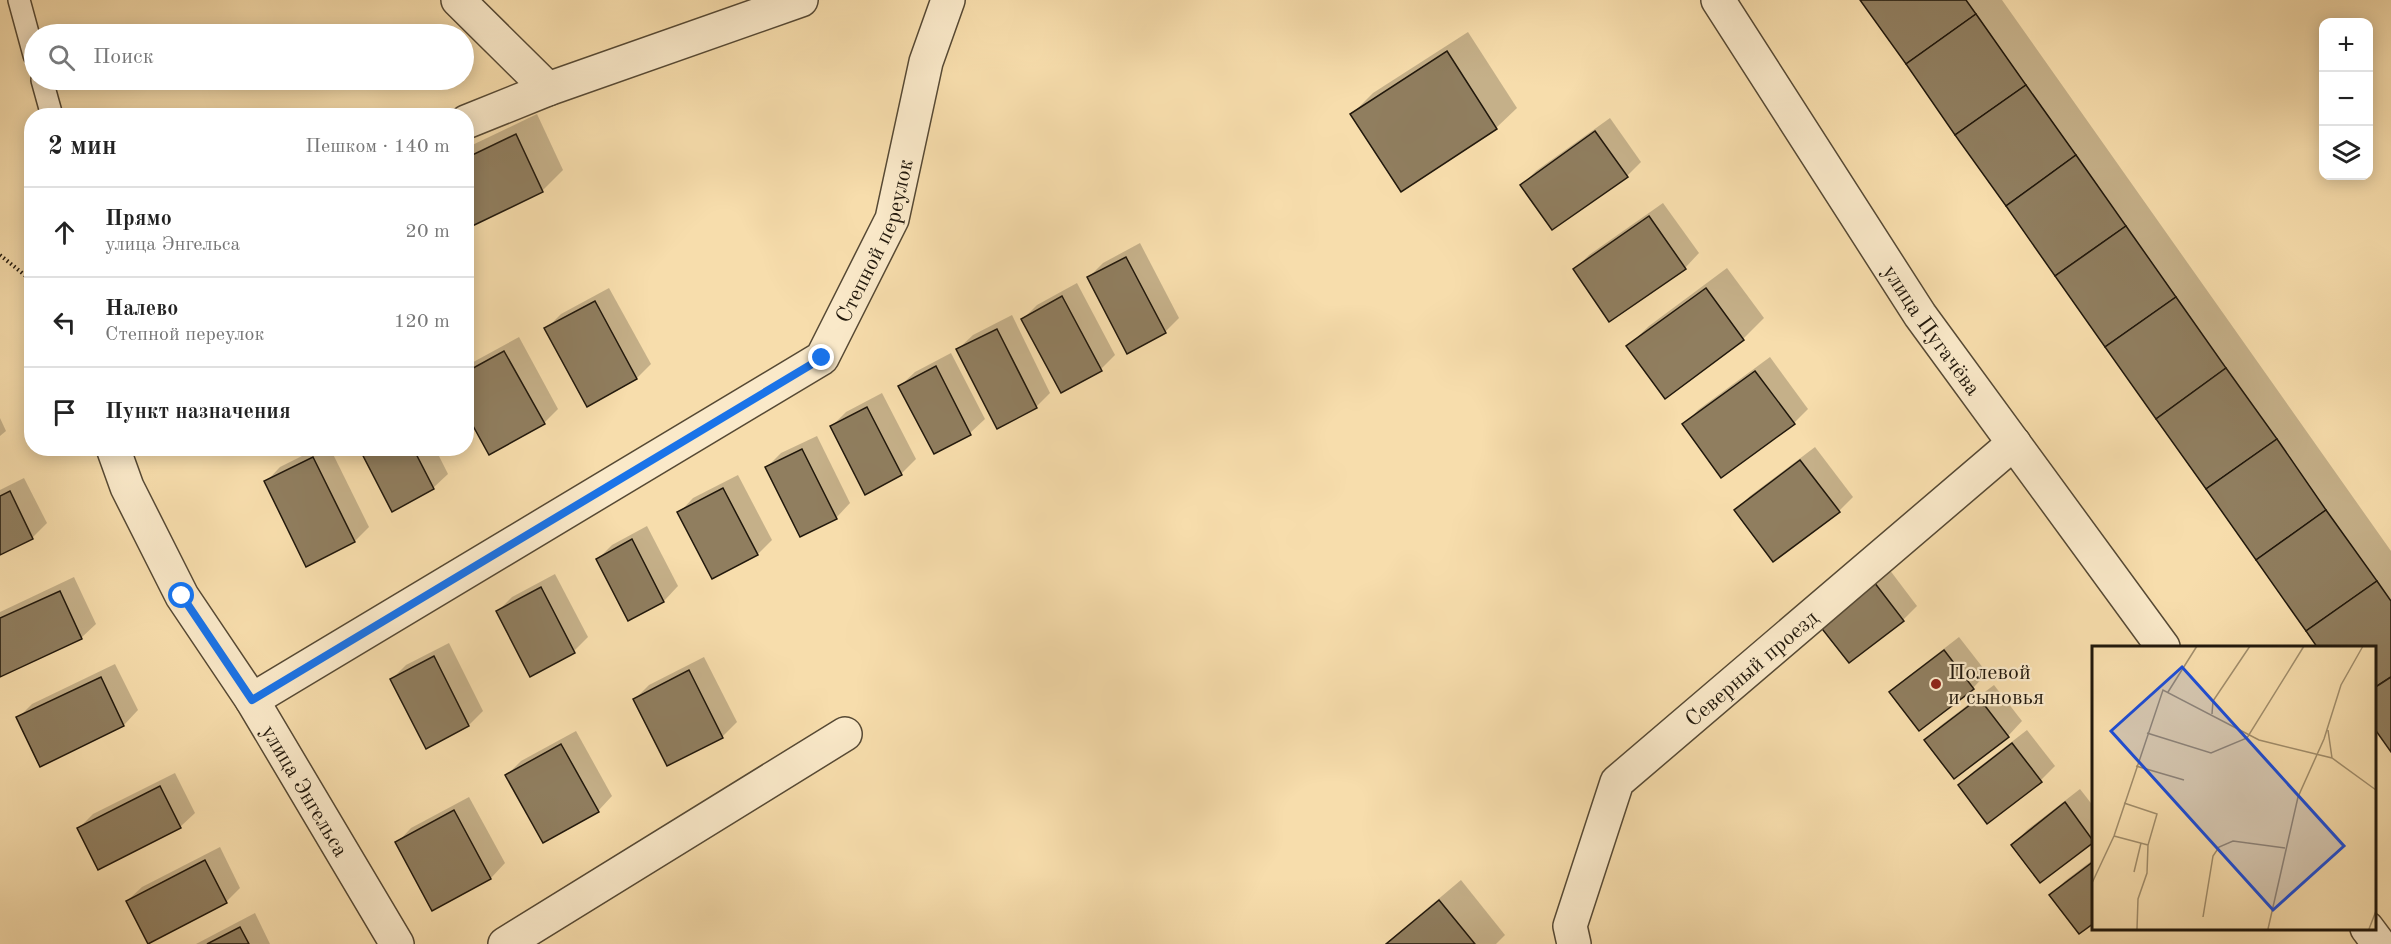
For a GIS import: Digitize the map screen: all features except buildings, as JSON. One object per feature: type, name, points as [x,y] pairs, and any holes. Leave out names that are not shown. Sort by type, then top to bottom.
[{"type":"street","points":[[459,0],[548,89]]},
{"type":"street","points":[[474,119],[548,89],[801,0]]},
{"type":"street","name":"Степной переулок","points":[[252,700],[822,358],[892,219],[926,62],[948,0]]},
{"type":"street","name":"улица Пугачёва","points":[[1718,0],[1920,315],[2162,646]]},
{"type":"street","name":"Северный проезд","points":[[1574,944],[1570,926],[1617,782],[2014,443]]},
{"type":"street","name":"улица Энгельса","points":[[116,456],[127,487],[182,596],[252,700],[397,944]]},
{"type":"street","points":[[505,944],[845,734]]},
{"type":"street","points":[[2368,929],[2379,944]]},
{"type":"lane","points":[[19,0],[26,24]]},
{"type":"lane","points":[[45,90],[50,108]]},
{"type":"path","points":[[0,255],[24,274]]},
{"type":"place","name":"Полевой и сыновья","points":[[1936,684]]},
{"type":"route","points":[[182,596],[252,700],[822,358]]}]
